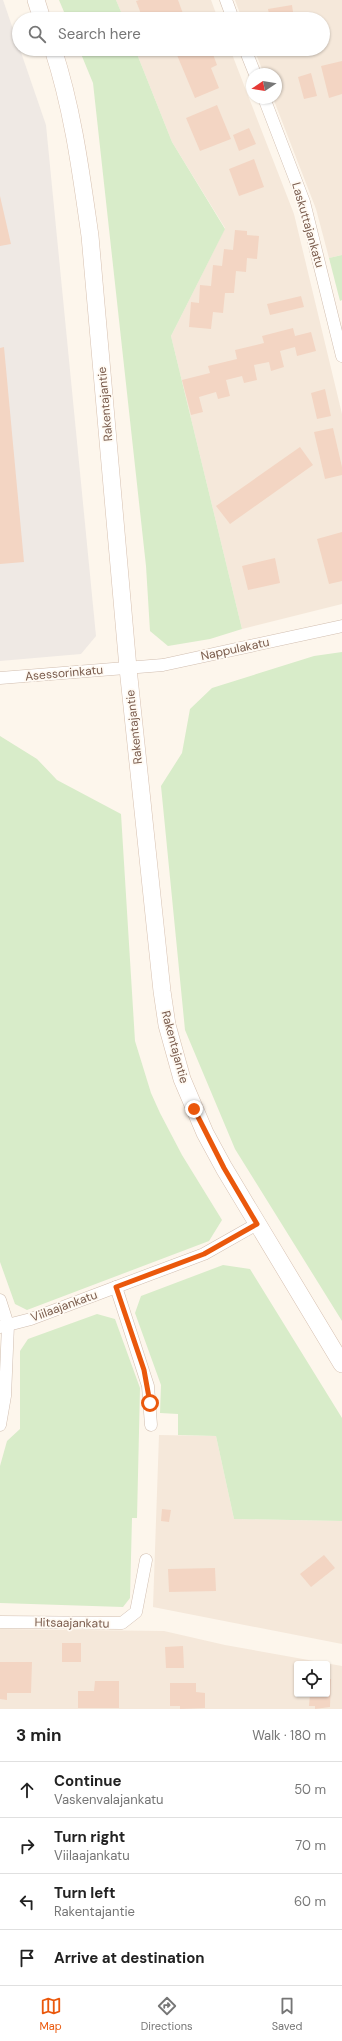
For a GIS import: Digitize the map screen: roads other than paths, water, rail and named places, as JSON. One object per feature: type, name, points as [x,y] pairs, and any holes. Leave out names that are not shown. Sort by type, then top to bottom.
[{"type":"street","points":[[36,0],[40,12]]},
{"type":"street","points":[[226,0],[230,12]]},
{"type":"street","name":"Rakentajantie","points":[[55,56],[68,101],[90,236],[128,668],[162,991],[167,1025],[182,1079],[194,1109],[224,1168],[342,1364]]},
{"type":"street","points":[[248,56],[252,68]]},
{"type":"street","name":"Laskuttajankatu","points":[[266,104],[304,202],[342,356]]},
{"type":"street","name":"Nappulakatu","points":[[128,668],[162,665],[342,626]]},
{"type":"street","name":"Asessorinkatu","points":[[0,678],[128,668]]},
{"type":"street","name":"Viilaajankatu","points":[[4,1326],[116,1287],[204,1254],[257,1224]]},
{"type":"street","points":[[116,1287],[148,1386],[151,1425]]},
{"type":"street","points":[[0,1300],[4,1326],[4,1396],[0,1425]]},
{"type":"street","name":"Hitsaajankatu","points":[[0,1622],[122,1623],[136,1612],[146,1560]]}]
